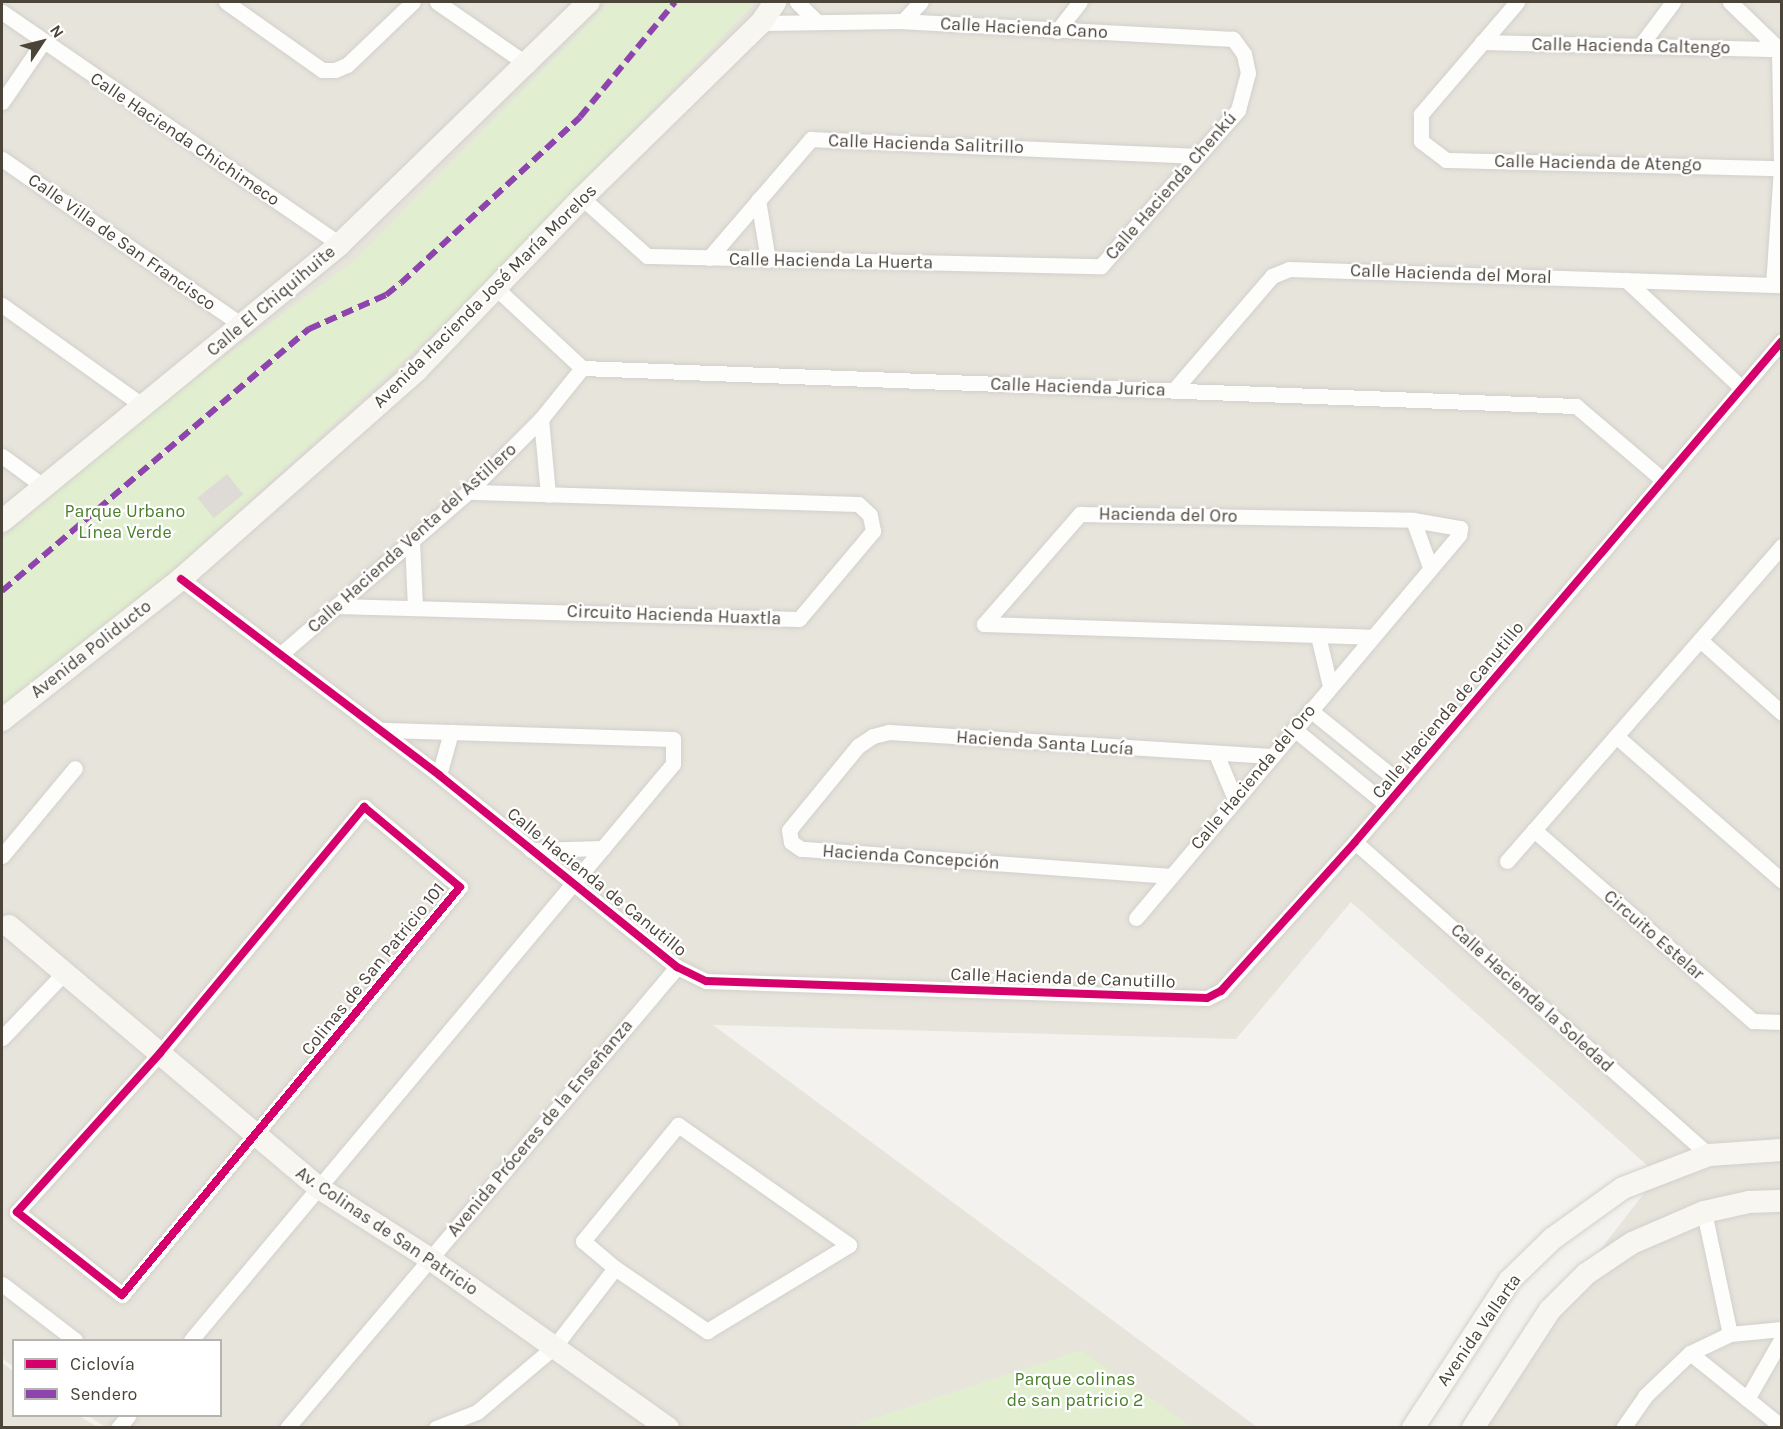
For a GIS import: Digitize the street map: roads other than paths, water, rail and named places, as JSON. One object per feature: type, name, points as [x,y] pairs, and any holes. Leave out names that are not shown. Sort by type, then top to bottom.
[{"type":"main road","points":[[528,65],[589,2]]},
{"type":"main road","name":"Avenida Hacienda José María Morelos","points":[[181,579],[417,370],[582,198],[761,23],[775,2]]},
{"type":"main road","name":"Calle El Chiquihuite","points":[[2,521],[340,244],[528,65]]},
{"type":"main road","name":"Avenida Poliducto","points":[[2,720],[181,579]]},
{"type":"main road","name":"Av. Colinas de San Patricio","points":[[5,922],[319,1188],[430,1259],[668,1428]]},
{"type":"main road","name":"Avenida Vallarta","points":[[1413,1428],[1510,1280],[1552,1239],[1623,1188],[1709,1155],[1782,1150]]},
{"type":"main road","points":[[1473,1428],[1550,1310],[1586,1274],[1632,1243],[1704,1212],[1749,1202],[1782,1201]]},
{"type":"street","points":[[226,2],[322,70],[335,70],[347,65],[413,2]]},
{"type":"street","points":[[437,2],[528,65]]},
{"type":"street","points":[[797,2],[815,20]]},
{"type":"street","points":[[903,21],[921,2]]},
{"type":"street","points":[[1057,31],[1080,2]]},
{"type":"street","points":[[1482,42],[1517,2]]},
{"type":"street","points":[[1640,46],[1673,2]]},
{"type":"street","points":[[1730,2],[1779,49],[1781,168],[1777,285]]},
{"type":"street","name":"Calle Hacienda Chichimeco","points":[[2,12],[340,244]]},
{"type":"street","name":"Calle Hacienda Cano","points":[[761,23],[815,20],[903,21],[1233,39]]},
{"type":"street","name":"Calle Hacienda Chenkú","points":[[1101,266],[1238,110],[1245,91],[1248,73],[1244,54],[1233,39]]},
{"type":"street","points":[[2,102],[44,42]]},
{"type":"street","name":"Calle Hacienda Caltengo","points":[[1482,42],[1779,49]]},
{"type":"street","name":"Calle Hacienda de Atengo","points":[[1482,42],[1421,114],[1421,141],[1446,160],[1781,168]]},
{"type":"street","name":"Calle Hacienda Salitrillo","points":[[709,258],[811,139],[1198,156]]},
{"type":"street","name":"Calle Villa de San Francisco","points":[[2,159],[242,325]]},
{"type":"street","name":"Calle Hacienda La Huerta","points":[[582,198],[647,256],[1101,266]]},
{"type":"street","points":[[758,200],[768,260]]},
{"type":"street","name":"Calle Hacienda del Moral","points":[[1174,390],[1272,276],[1289,269],[1777,285]]},
{"type":"street","points":[[1626,280],[1742,388]]},
{"type":"street","points":[[496,288],[582,368]]},
{"type":"street","points":[[2,305],[143,406]]},
{"type":"street","name":"Calle Hacienda de Canutillo","points":[[181,579],[439,775],[677,967],[706,981],[1207,998],[1221,991],[1355,842],[1782,342]]},
{"type":"street","name":"Calle Hacienda Jurica","points":[[582,368],[1576,405],[1663,480]]},
{"type":"street","name":"Calle Hacienda Venta del Astillero","points":[[280,654],[468,492],[541,419],[582,368]]},
{"type":"street","name":"Calle Hacienda Venta del Astillero","points":[[541,419],[548,495]]},
{"type":"street","points":[[2,456],[43,486]]},
{"type":"street","name":"Circuito Hacienda Huaxtla","points":[[336,606],[800,619],[873,531],[870,515],[858,504],[468,492]]},
{"type":"street","name":"Hacienda del Oro","points":[[1080,514],[1413,520],[1460,528],[1459,535],[1371,637],[984,624],[1080,514]]},
{"type":"street","points":[[1413,520],[1430,567]]},
{"type":"street","points":[[412,541],[415,608]]},
{"type":"street","points":[[1507,861],[1781,547]]},
{"type":"street","points":[[1318,636],[1330,686]]},
{"type":"street","name":"Calle Hacienda del Oro","points":[[1136,918],[1371,637]]},
{"type":"street","points":[[1700,640],[1782,713]]},
{"type":"street","points":[[1310,710],[1403,785]]},
{"type":"street","points":[[193,1339],[673,764],[673,739],[379,729]]},
{"type":"street","points":[[1294,729],[1387,805]]},
{"type":"street","points":[[439,775],[451,732]]},
{"type":"street","name":"Hacienda Santa Lucía","points":[[873,736],[889,732],[1218,756],[1271,756]]},
{"type":"street","name":"Hacienda Concepción","points":[[873,736],[858,746],[789,830],[791,842],[801,849],[1171,876]]},
{"type":"street","points":[[1616,736],[1782,881]]},
{"type":"street","points":[[1218,756],[1235,800]]},
{"type":"street","points":[[2,856],[75,768]]},
{"type":"street","name":"Colinas de San Patricio 101","points":[[160,1053],[364,807],[460,887],[256,1135]]},
{"type":"street","name":"Circuito Estelar","points":[[1534,830],[1753,1020],[1782,1022]]},
{"type":"street","name":"Calle Hacienda la Soledad","points":[[1355,842],[1709,1155]]},
{"type":"street","points":[[531,850],[603,848]]},
{"type":"street","name":"Avenida Próceres de la Enseñanza","points":[[287,1428],[677,967]]},
{"type":"street","points":[[2,1038],[64,973]]},
{"type":"street","points":[[160,1053],[17,1212],[122,1295],[256,1135]]},
{"type":"street","points":[[678,1125],[849,1245],[707,1331],[615,1268],[583,1241],[678,1125]]},
{"type":"street","points":[[1704,1212],[1730,1334]]},
{"type":"street","points":[[436,1428],[477,1412],[554,1347],[615,1268]]},
{"type":"street","points":[[2,1284],[72,1339]]},
{"type":"street","points":[[1623,1428],[1645,1396],[1690,1353],[1730,1334],[1782,1329]]},
{"type":"street","points":[[1747,1399],[1782,1338]]},
{"type":"street","points":[[1690,1353],[1782,1427]]},
{"type":"park label","name":"Parque Urbano Línea Verde","points":[[125,522]]},
{"type":"park label","name":"Parque colinas de san patricio 2","points":[[1075,1390]]}]
